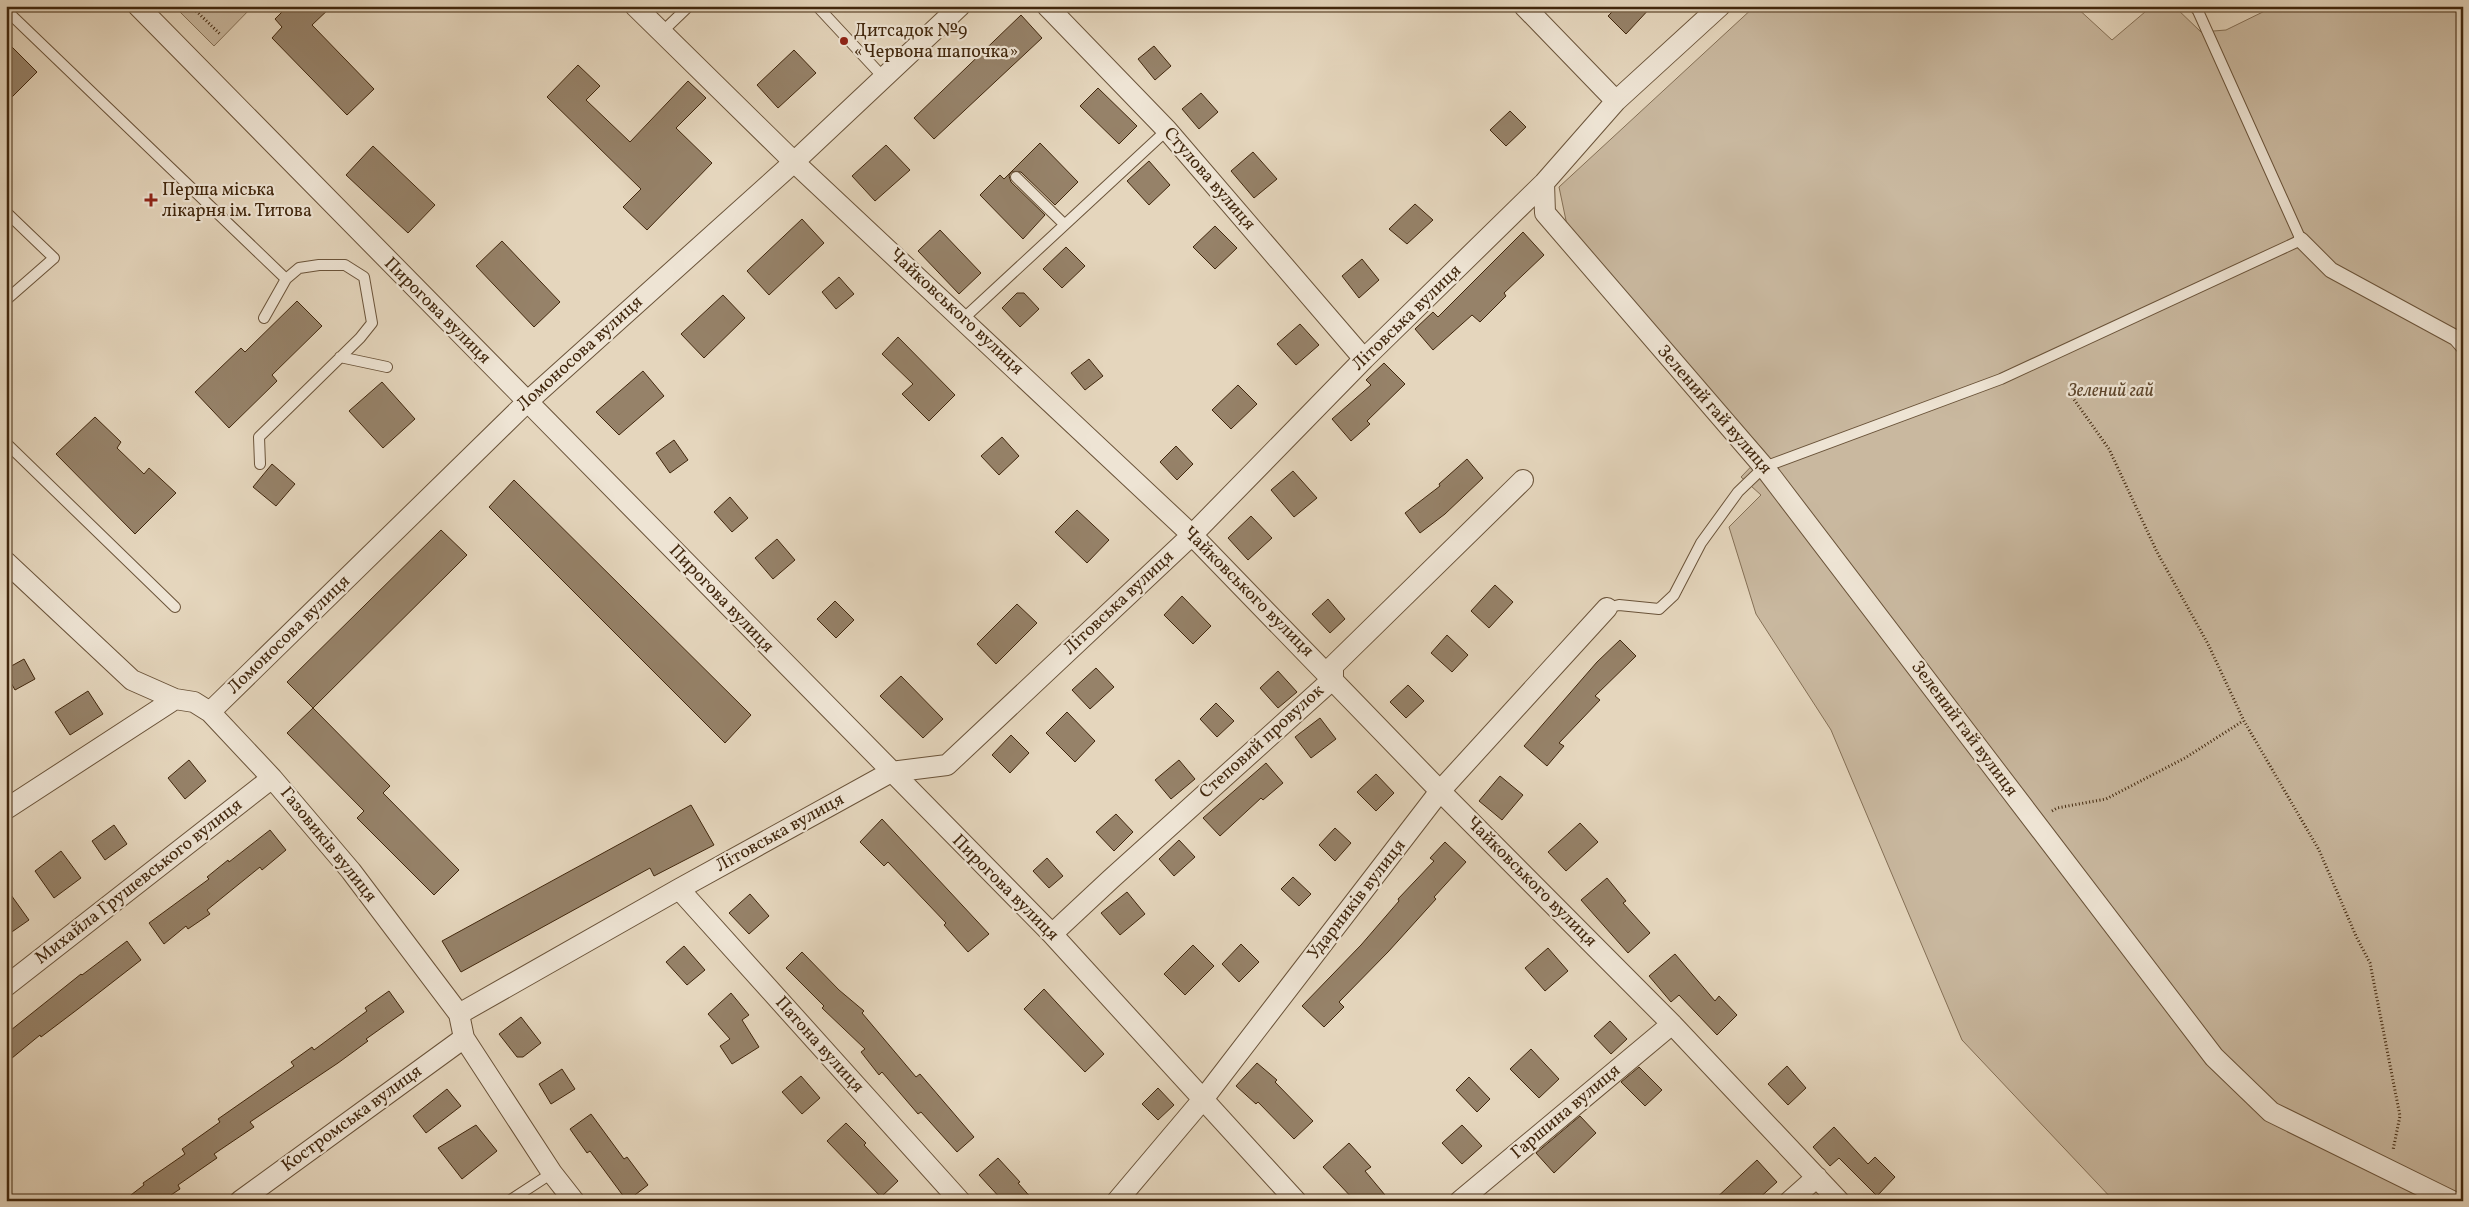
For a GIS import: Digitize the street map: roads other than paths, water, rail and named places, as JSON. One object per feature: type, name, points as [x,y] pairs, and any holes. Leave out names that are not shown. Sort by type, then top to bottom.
[{"type":"street","name":"Пирогова вулиця","points":[[138,6],[1052,934],[1204,1098],[1296,1201]]},
{"type":"street","name":"Чайковського вулиця","points":[[635,6],[794,162],[1192,535],[1440,791],[1672,1024],[1839,1201]]},
{"type":"street","name":"Ломоносова вулиця","points":[[210,712],[527,402],[794,162],[960,6]]},
{"type":"street","name":"Стулова вулиця","points":[[1047,6],[1168,130],[1364,359]]},
{"type":"street","points":[[1524,6],[1616,101]]},
{"type":"street","name":"Літовська вулиця","points":[[460,1014],[679,889],[891,772],[946,765],[1192,535],[1364,359],[1544,183],[1616,101],[1720,6]]},
{"type":"street","name":"Зелений гай вулиця","points":[[1544,183],[1545,212],[1764,467],[2214,1057],[2271,1112],[2452,1201]]},
{"type":"street","points":[[2301,240],[2331,270],[2456,338],[2463,346]]},
{"type":"street","name":"Степовий провулок","points":[[1052,934],[1111,878],[1333,679],[1332,666],[1523,480]]},
{"type":"street","name":"Газовиків вулиця","points":[[6,562],[132,680],[174,699],[194,702],[210,712],[272,778],[351,870],[460,1014],[464,1038],[552,1173],[574,1201]]},
{"type":"street","name":"Ударників вулиця","points":[[1117,1201],[1204,1098],[1440,791],[1607,608]]},
{"type":"street","points":[[6,809],[174,699]]},
{"type":"street","name":"Михайла Грушевського вулиця","points":[[6,986],[272,778]]},
{"type":"street","name":"Патона вулиця","points":[[679,889],[960,1201]]},
{"type":"street","name":"Гаршина вулиця","points":[[1460,1201],[1672,1024]]},
{"type":"street","name":"Костромська вулиця","points":[[240,1201],[464,1038]]},
{"type":"street","points":[[1790,1201],[1817,1177]]},
{"type":"lane","points":[[662,32],[689,6]]},
{"type":"lane","points":[[817,6],[884,78]]},
{"type":"lane","points":[[1607,608],[1619,605],[1659,609],[1674,595],[1701,543],[1738,492],[1764,467],[2001,379],[2301,240],[2198,11],[2194,6]]},
{"type":"lane","points":[[6,10],[286,279]]},
{"type":"lane","points":[[963,319],[1168,130]]},
{"type":"lane","points":[[1016,177],[1064,224]]},
{"type":"lane","points":[[6,212],[54,258],[6,300]]},
{"type":"lane","points":[[260,464],[259,437],[372,323],[364,277],[345,265],[319,265],[299,268],[286,279],[264,318]]},
{"type":"lane","points":[[340,357],[387,367]]},
{"type":"lane","points":[[6,443],[175,607]]},
{"type":"lane","points":[[509,1201],[552,1173]]},
{"type":"place","name":"Дитсадок №9 «Червона шапочка»","points":[[844,41]]},
{"type":"place","name":"Перша міська лікарня ім. Титова","points":[[151,200]]},
{"type":"park label","name":"Зелений гай","points":[[2111,391]]}]
